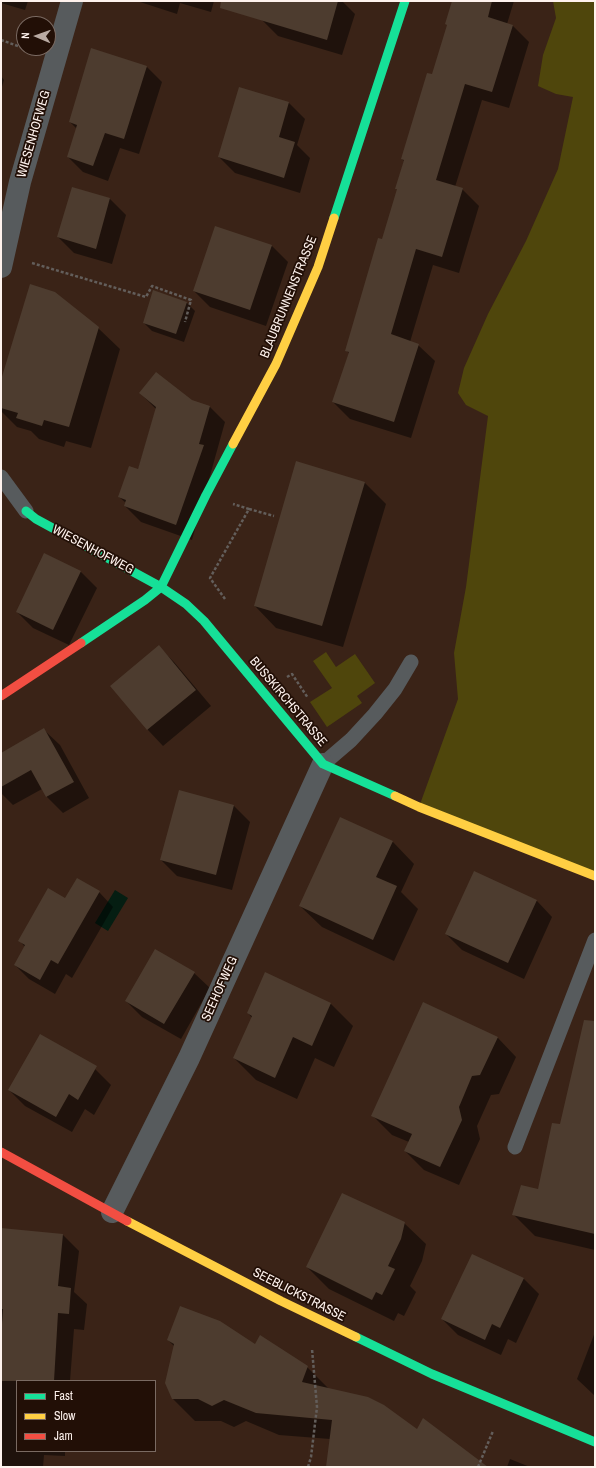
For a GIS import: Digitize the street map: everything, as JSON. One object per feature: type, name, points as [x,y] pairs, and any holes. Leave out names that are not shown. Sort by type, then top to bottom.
[{"type":"street","name":"WIESENHOFWEG","points":[[1,267],[20,182],[72,1]]},
{"type":"street","name":"BLAUBRUNNENSTRASSE","points":[[161,587],[206,495],[276,364],[318,267],[405,1]]},
{"type":"street","name":"WIESENHOFWEG","points":[[26,511],[36,519],[161,587]]},
{"type":"street","points":[[1,696],[145,600],[161,587]]},
{"type":"street","name":"BUSSKIRCHSTRASSE","points":[[161,587],[186,604],[204,621],[323,764],[419,807],[595,876]]},
{"type":"street","name":"SEEHOFWEG","points":[[112,1212],[189,1058],[323,764]]},
{"type":"street","name":"SEEBLICKSTRASSE","points":[[1,1152],[275,1298],[432,1374],[595,1442]]},
{"type":"lane","points":[[1,477],[26,511]]},
{"type":"lane","points":[[323,764],[351,740],[375,714],[395,689],[411,662]]},
{"type":"lane","points":[[515,1147],[595,940]]},
{"type":"path","points":[[57,270],[146,297],[152,286],[191,300],[185,322]]},
{"type":"path","points":[[206,495],[274,516]]},
{"type":"path","points":[[228,604],[210,578],[249,508]]},
{"type":"path","points":[[282,680],[292,674],[309,700]]},
{"type":"path","points":[[308,1467],[311,1457],[317,1407],[311,1345]]},
{"type":"path","points":[[478,1467],[494,1430]]},
{"type":"shaded area","points":[[553,1],[595,1],[595,876],[419,807],[458,699],[454,653],[466,587],[488,416],[466,405],[458,393],[464,368],[488,314],[526,241],[558,169],[573,97],[556,94],[538,86],[543,55],[556,18]]},
{"type":"shaded area","points":[[326,652],[336,667],[355,654],[375,683],[357,696],[362,703],[327,727],[310,702],[332,688],[313,661]]},
{"type":"shaded area","points":[[115,890],[128,898],[108,931],[95,923]]},
{"type":"building","points":[[221,1],[338,1],[327,40],[220,8]]},
{"type":"building","points":[[452,1],[492,1],[488,17],[513,25],[492,92],[465,84],[436,180],[463,188],[442,257],[416,249],[391,334],[419,344],[394,422],[332,402],[349,352],[345,351],[378,238],[382,239],[397,189],[395,189],[404,160],[401,159],[427,73],[432,74],[447,25],[445,24]]},
{"type":"building","points":[[91,48],[147,66],[124,139],[105,133],[93,166],[67,157],[77,125],[69,122]]},
{"type":"building","points":[[239,87],[289,102],[279,137],[295,142],[284,178],[218,157]]},
{"type":"building","points":[[72,187],[110,198],[96,249],[57,237]]},
{"type":"building","points":[[215,226],[272,245],[250,310],[193,291]]},
{"type":"building","points":[[30,284],[55,292],[99,327],[69,427],[44,420],[42,426],[16,418],[18,413],[1,408],[1,380]]},
{"type":"building","points":[[153,290],[187,302],[176,334],[143,323]]},
{"type":"building","points":[[156,372],[192,400],[210,406],[199,444],[204,445],[176,525],[124,506],[126,500],[118,497],[129,466],[138,469],[156,407],[139,393]]},
{"type":"building","points":[[296,461],[365,482],[322,626],[254,606]]},
{"type":"building","points":[[44,553],[81,571],[53,630],[16,612]]},
{"type":"building","points":[[159,645],[196,690],[147,730],[110,686]]},
{"type":"building","points":[[44,728],[74,782],[46,797],[31,770],[1,787],[1,753]]},
{"type":"building","points":[[179,790],[234,805],[216,875],[160,860]]},
{"type":"building","points":[[340,817],[393,841],[376,877],[397,886],[373,940],[299,906]]},
{"type":"building","points":[[474,871],[537,900],[508,963],[445,934]]},
{"type":"building","points":[[77,878],[100,891],[58,964],[51,960],[40,980],[14,965],[25,945],[18,941],[48,888],[65,898]]},
{"type":"building","points":[[155,949],[195,972],[164,1024],[125,1001]]},
{"type":"building","points":[[265,972],[331,1003],[312,1046],[293,1037],[275,1078],[233,1058],[252,1016],[247,1013]]},
{"type":"building","points":[[423,1002],[498,1037],[480,1075],[472,1076],[459,1107],[462,1120],[440,1167],[404,1151],[412,1134],[371,1116]]},
{"type":"building","points":[[584,1020],[595,1021],[595,1234],[512,1215],[521,1185],[538,1189],[552,1123],[560,1124]]},
{"type":"building","points":[[40,1034],[97,1066],[78,1100],[69,1094],[56,1117],[8,1090]]},
{"type":"building","points":[[342,1193],[405,1222],[401,1239],[388,1266],[395,1269],[382,1295],[376,1292],[372,1300],[306,1267]]},
{"type":"building","points":[[1,1228],[63,1234],[58,1286],[71,1288],[69,1314],[58,1313],[54,1380],[1,1381],[3,1309],[1,1309]]},
{"type":"building","points":[[472,1254],[524,1278],[500,1328],[492,1324],[485,1340],[441,1319]]},
{"type":"building","points":[[180,1306],[220,1321],[255,1344],[260,1335],[308,1366],[302,1382],[368,1397],[384,1405],[417,1429],[423,1418],[488,1467],[326,1467],[332,1420],[256,1413],[224,1400],[212,1406],[198,1399],[172,1399],[165,1383],[174,1344],[167,1340]]},
{"type":"traffic: fast","points":[[334,218],[405,1]]},
{"type":"traffic: fast","points":[[81,643],[145,600],[161,587],[233,444]]},
{"type":"traffic: fast","points":[[26,511],[36,519],[161,587],[186,604],[204,621],[323,764],[395,796]]},
{"type":"traffic: fast","points":[[356,1337],[432,1374],[595,1442]]},
{"type":"traffic: slow","points":[[233,444],[276,364],[318,267],[334,218]]},
{"type":"traffic: slow","points":[[395,796],[419,807],[595,876]]},
{"type":"traffic: slow","points":[[127,1221],[281,1301],[356,1337]]},
{"type":"traffic: jam","points":[[1,696],[81,643]]},
{"type":"traffic: jam","points":[[1,1152],[127,1221]]}]
